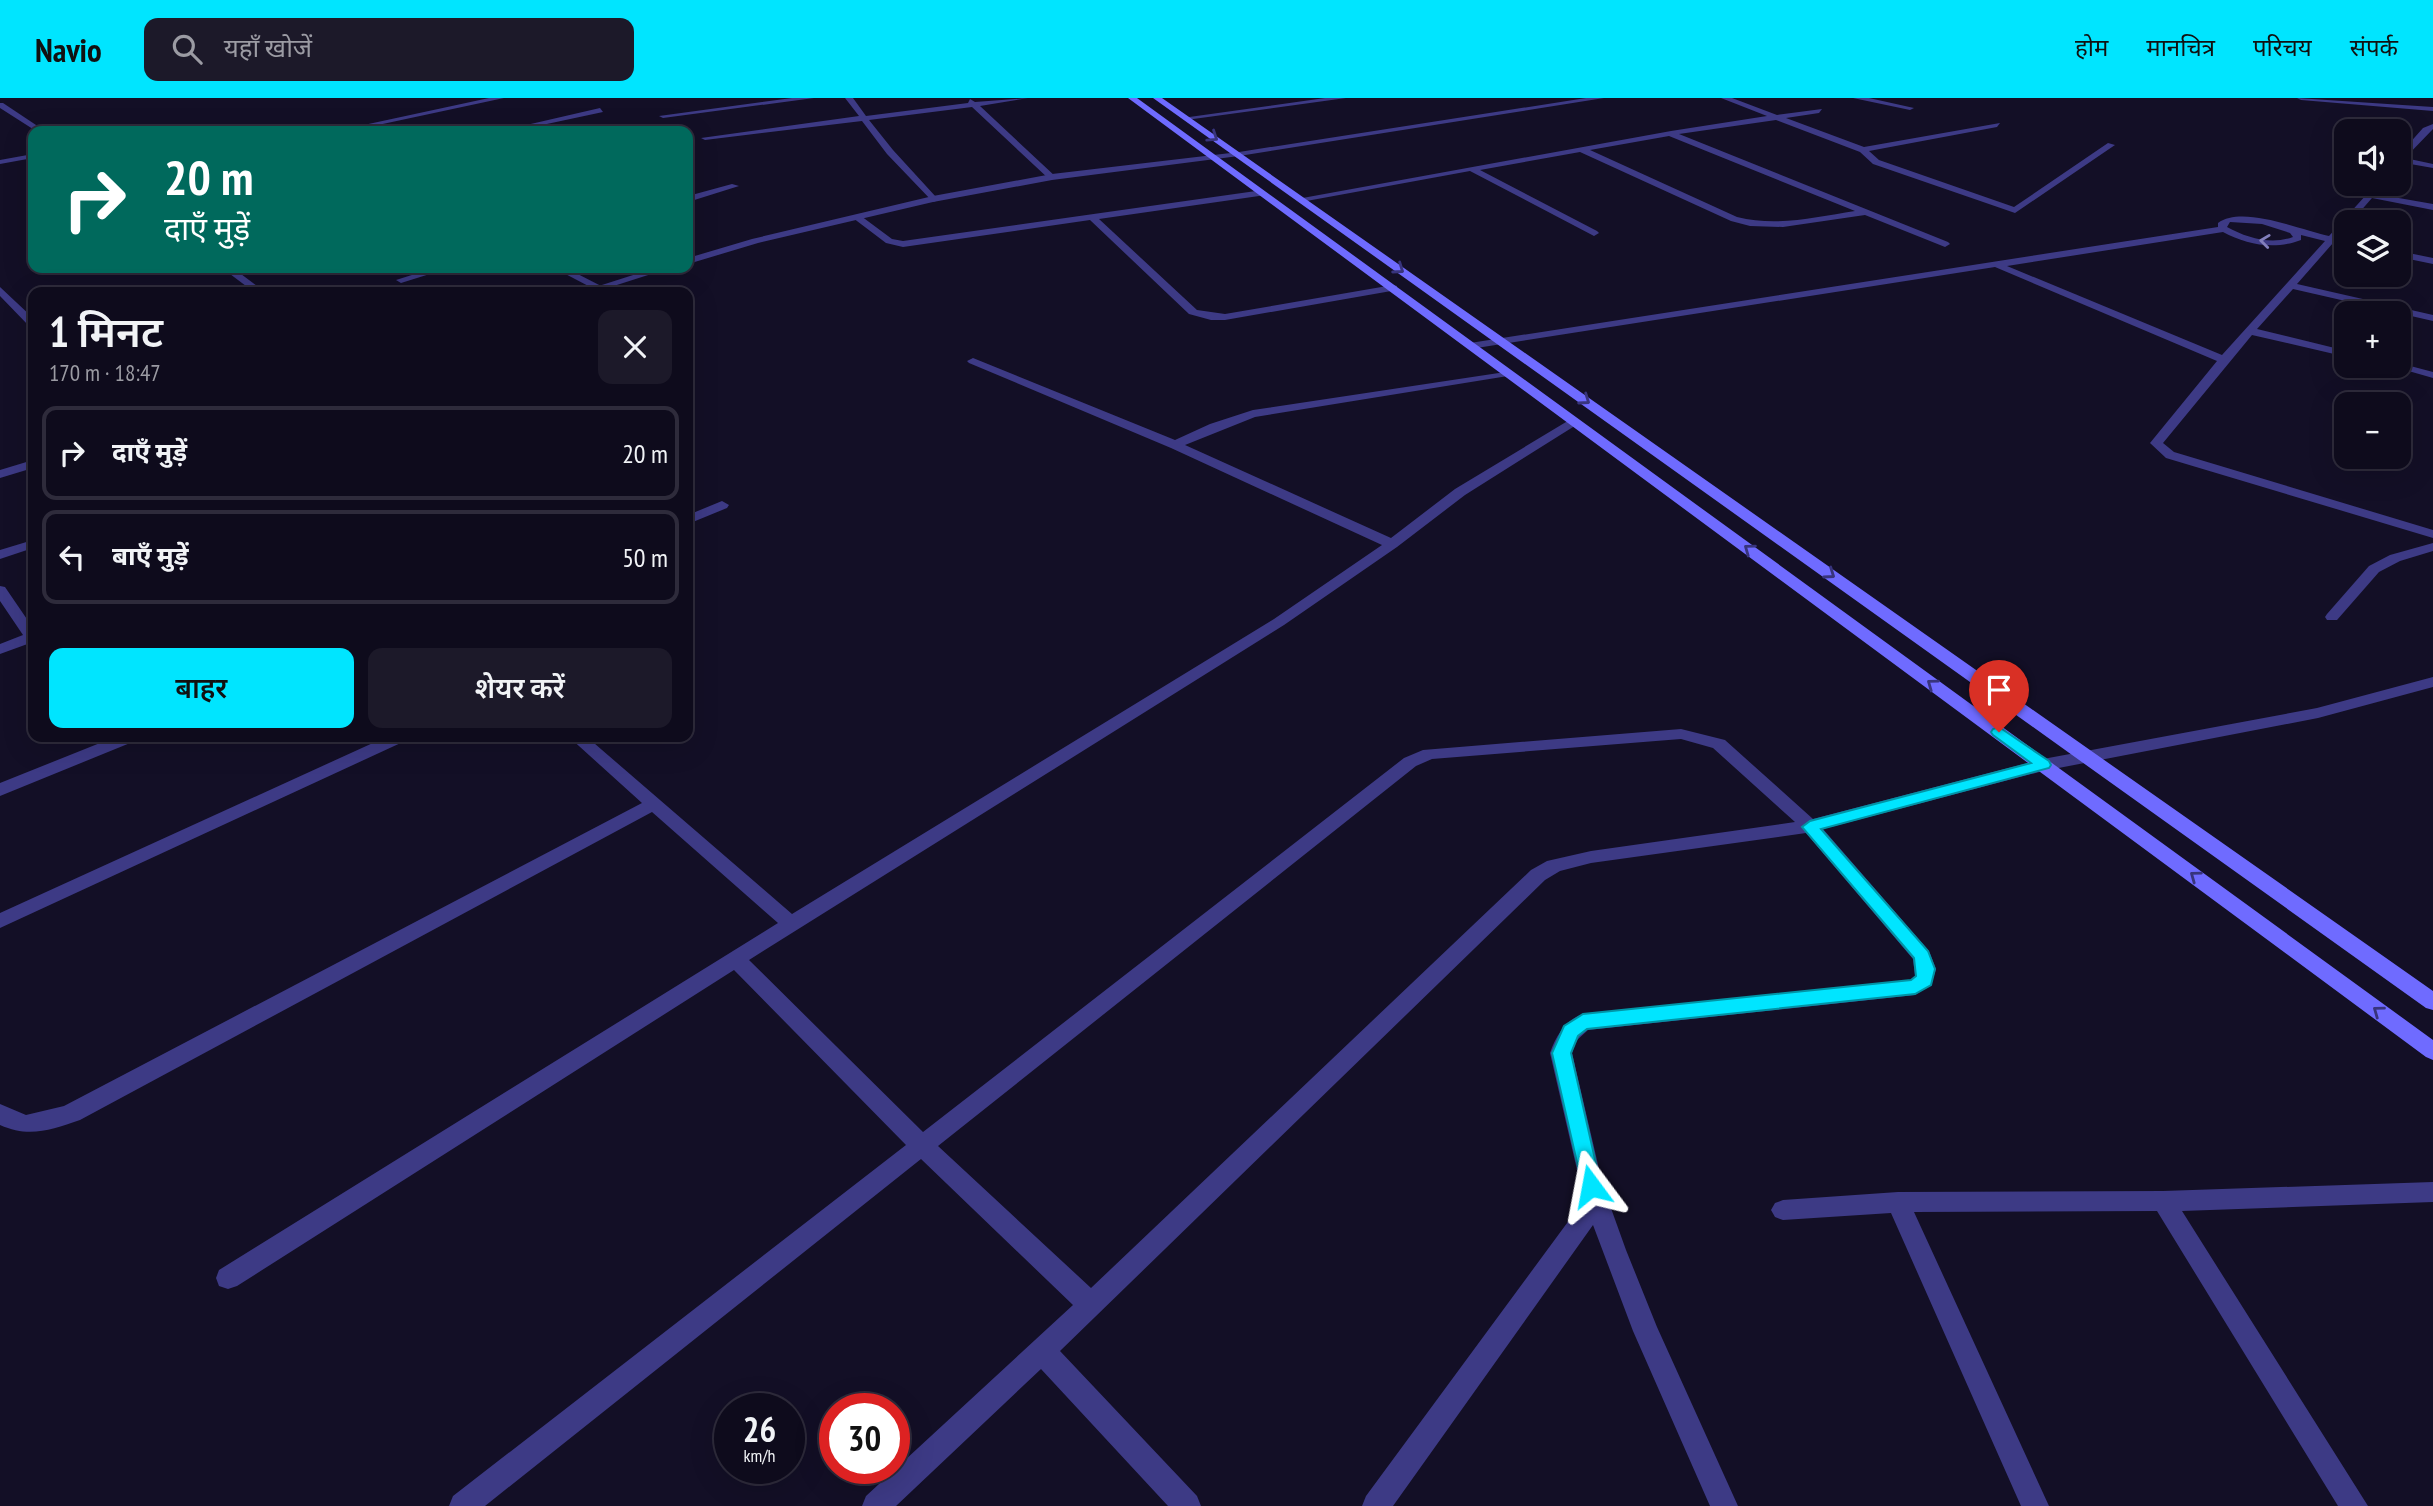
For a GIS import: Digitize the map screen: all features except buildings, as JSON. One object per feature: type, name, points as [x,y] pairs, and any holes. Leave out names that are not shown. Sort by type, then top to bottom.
[{"type":"main road","points":[[1132,98],[2433,1051]]},
{"type":"main road","points":[[1157,98],[2433,1002]]},
{"type":"street","points":[[364,126],[500,98]]},
{"type":"street","points":[[663,117],[810,98]]},
{"type":"street","points":[[849,98],[890,152],[933,199]]},
{"type":"street","points":[[705,138],[867,119],[970,101],[1024,98]]},
{"type":"street","points":[[1186,118],[1342,98]]},
{"type":"street","points":[[693,259],[755,240],[933,199],[1052,177],[1239,154],[1600,98]]},
{"type":"street","points":[[1725,98],[1863,150],[1876,162],[2015,210],[2111,145]]},
{"type":"street","points":[[1857,98],[1910,108]]},
{"type":"street","points":[[2301,98],[2433,109]]},
{"type":"street","points":[[970,101],[1052,177]]},
{"type":"street","points":[[0,105],[33,126]]},
{"type":"street","points":[[528,126],[600,110]]},
{"type":"street","points":[[1301,199],[1671,133],[1819,111]]},
{"type":"street","points":[[1863,150],[1997,125]]},
{"type":"street","points":[[2411,148],[2431,129]]},
{"type":"street","points":[[1671,133],[1945,244]]},
{"type":"street","points":[[1581,149],[1734,219],[1755,225],[1866,212]]},
{"type":"street","points":[[0,162],[28,157]]},
{"type":"street","points":[[2411,162],[2433,166]]},
{"type":"street","points":[[1472,169],[1594,233]]},
{"type":"street","points":[[693,198],[735,186]]},
{"type":"street","points":[[858,218],[889,241],[903,244],[1263,193]]},
{"type":"street","points":[[2370,196],[2224,360],[2156,443],[2160,449],[2186,460],[2433,534]]},
{"type":"street","points":[[2376,196],[2433,207]]},
{"type":"street","points":[[1092,217],[1193,312],[1202,315],[1225,317],[1393,288]]},
{"type":"street","points":[[2294,231],[2298,238],[2294,241],[2276,243],[2240,237],[2221,225],[2222,222],[2238,219],[2276,224],[2334,240]]},
{"type":"street","points":[[1470,346],[2224,229]]},
{"type":"street","points":[[2411,256],[2433,261]]},
{"type":"street","points":[[1995,264],[2224,360]]},
{"type":"street","points":[[234,273],[253,287]]},
{"type":"street","points":[[401,280],[426,273]]},
{"type":"street","points":[[569,273],[598,287]]},
{"type":"street","points":[[603,287],[649,273]]},
{"type":"street","points":[[2290,285],[2433,317]]},
{"type":"street","points":[[0,289],[28,319]]},
{"type":"street","points":[[2250,331],[2334,351]]},
{"type":"street","points":[[972,361],[1175,445],[1392,544]]},
{"type":"street","points":[[2411,369],[2433,374]]},
{"type":"street","points":[[1175,445],[1214,427],[1253,414],[1508,373]]},
{"type":"street","points":[[228,1279],[791,924],[1279,622],[1392,544],[1460,492],[1575,422]]},
{"type":"street","points":[[0,474],[28,466]]},
{"type":"street","points":[[693,518],[722,505]]},
{"type":"street","points":[[0,555],[28,546]]},
{"type":"street","points":[[2332,617],[2374,569],[2395,558],[2433,547]]},
{"type":"street","points":[[0,590],[28,630]]},
{"type":"street","points":[[0,649],[28,639]]},
{"type":"street","points":[[876,1506],[1091,1305],[1538,875],[1553,866],[1591,857],[1810,827],[2043,765],[2318,713],[2433,682]]},
{"type":"street","points":[[463,1506],[1420,757],[1681,734],[1719,744],[1810,827],[1922,956],[1926,969],[1924,980],[1915,987],[1583,1022],[1570,1031],[1561,1053],[1597,1201],[1646,1331],[1724,1506]]},
{"type":"street","points":[[0,790],[117,742]]},
{"type":"street","points":[[0,921],[388,742]]},
{"type":"street","points":[[583,742],[791,924]]},
{"type":"street","points":[[0,1113],[8,1121],[24,1125],[43,1123],[72,1113],[654,804]]},
{"type":"street","points":[[737,960],[921,1145],[1091,1305]]},
{"type":"street","points":[[1783,1210],[1898,1202],[2163,1201],[2433,1192]]},
{"type":"street","points":[[1376,1506],[1597,1201]]},
{"type":"street","points":[[2163,1201],[2354,1506]]},
{"type":"street","points":[[1898,1202],[2035,1506]]},
{"type":"street","points":[[1042,1351],[1187,1506]]},
{"type":"route","points":[[1591,1186],[1561,1053],[1570,1031],[1583,1022],[1915,987],[1924,980],[1926,969],[1922,956],[1810,827],[2043,765],[1999,732]]}]
